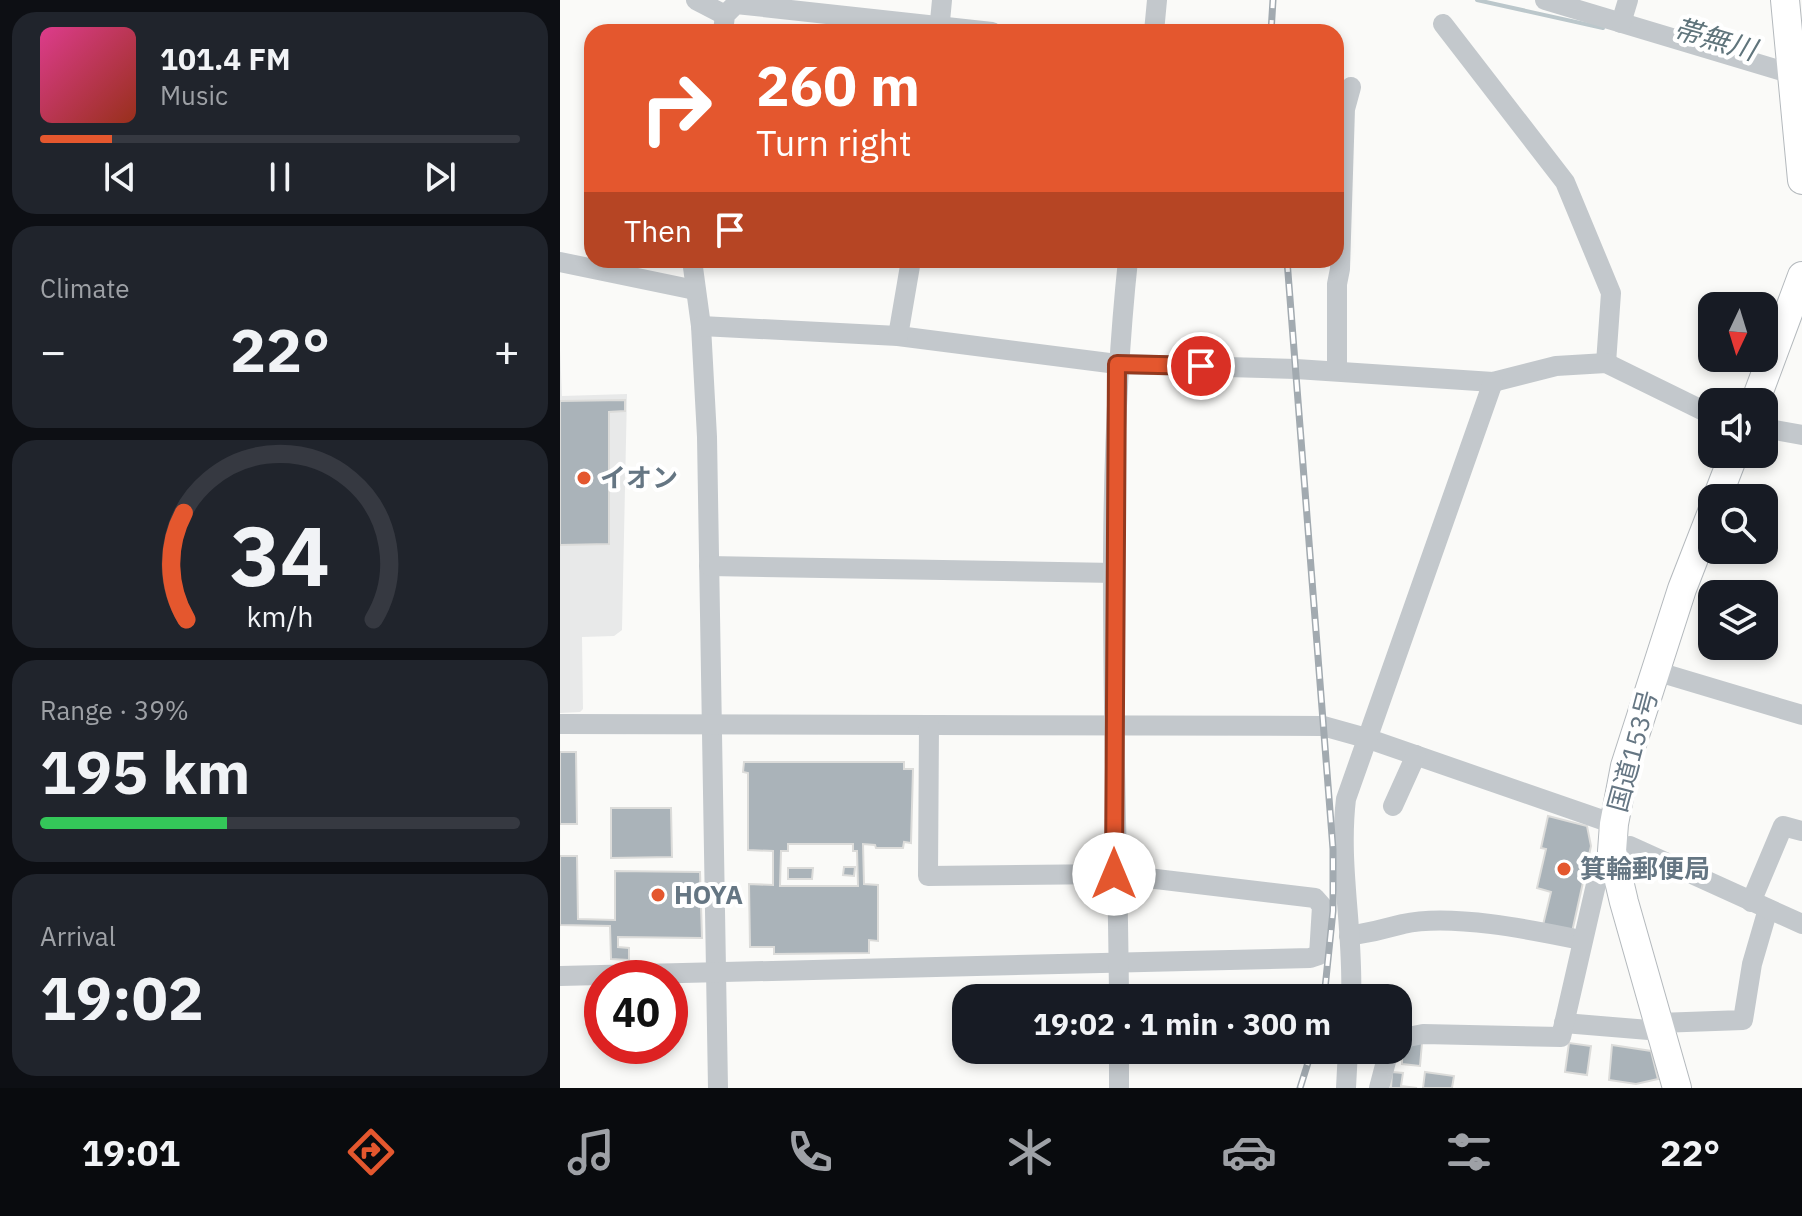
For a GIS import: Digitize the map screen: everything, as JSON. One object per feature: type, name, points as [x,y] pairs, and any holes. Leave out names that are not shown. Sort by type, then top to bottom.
[{"type":"highway","points":[[1785,0],[1802,180]]},
{"type":"highway","points":[[1760,388],[1802,276]]},
{"type":"highway","name":"国道153号","points":[[1677,1088],[1613,838],[1625,766],[1698,551]]},
{"type":"street","points":[[696,0],[724,23],[736,4],[898,24]]},
{"type":"street","points":[[940,24],[942,0]]},
{"type":"street","points":[[1155,24],[1157,0]]},
{"type":"street","points":[[1545,0],[1621,23],[1795,87]]},
{"type":"street","points":[[1621,23],[1628,0]]},
{"type":"street","points":[[1443,24],[1565,182],[1611,293],[1606,363]]},
{"type":"street","points":[[1344,142],[1345,109],[1351,87]]},
{"type":"street","points":[[560,262],[584,267]]},
{"type":"street","points":[[589,268],[695,290]]},
{"type":"street","points":[[693,268],[701,326],[709,566],[718,1088]]},
{"type":"street","points":[[898,336],[910,268]]},
{"type":"street","points":[[1119,984],[1114,874],[1117,364],[1127,268]]},
{"type":"street","points":[[1337,371],[1340,268]]},
{"type":"street","points":[[701,326],[898,336],[1117,364],[1337,371],[1493,382],[1556,366],[1606,363],[1698,408]]},
{"type":"street","points":[[1352,984],[1353,962],[1343,824],[1346,799],[1493,382]]},
{"type":"street","points":[[1778,431],[1802,435]]},
{"type":"street","points":[[709,566],[1115,573]]},
{"type":"street","points":[[1655,671],[1802,715]]},
{"type":"street","points":[[560,724],[1323,726],[1416,755],[1613,838],[1802,924]]},
{"type":"street","points":[[560,976],[1118,964],[1310,958],[1319,955],[1322,906],[1315,898],[1114,874],[928,876],[929,725]]},
{"type":"street","points":[[1393,806],[1416,755]]},
{"type":"street","points":[[1564,1023],[1660,1027],[1743,1020],[1760,905],[1783,826],[1802,831]]},
{"type":"street","points":[[1412,1036],[1561,1037],[1600,867],[1613,838]]},
{"type":"street","points":[[1349,936],[1402,924],[1455,922],[1533,930],[1581,940]]},
{"type":"street","points":[[1119,1064],[1119,1088]]},
{"type":"street","points":[[1346,1088],[1347,1064]]},
{"type":"street","points":[[1379,1088],[1385,1064]]},
{"type":"shaded area","points":[[560,350],[562,396],[627,394],[622,630],[614,636],[582,637],[583,709],[580,712],[560,713]]},
{"type":"building","name":"イオン","points":[[625,400],[625,411],[609,412],[609,544],[560,545],[560,401]]},
{"type":"building","points":[[560,752],[576,752],[577,824],[560,824]]},
{"type":"building","points":[[744,762],[904,762],[904,769],[913,769],[911,843],[904,842],[903,848],[876,848],[875,845],[863,844],[864,884],[878,885],[878,941],[869,940],[869,953],[774,954],[774,947],[750,947],[749,884],[773,885],[773,851],[748,850],[748,773],[743,772]],"holes":[[[788,844],[853,844],[853,851],[857,851],[858,886],[780,886],[781,851],[788,851]]]},
{"type":"building","points":[[611,808],[671,808],[672,857],[611,858]]},
{"type":"building","name":"箕輪郵便局","points":[[1548,816],[1587,826],[1591,846],[1572,932],[1543,925],[1551,892],[1537,888],[1546,849],[1541,848]]},
{"type":"building","name":"HOYA","points":[[560,856],[577,856],[578,919],[615,920],[615,871],[700,872],[702,938],[618,937],[618,947],[629,948],[629,960],[611,959],[610,926],[560,925]]},
{"type":"building","points":[[844,867],[855,867],[854,876],[843,875]]},
{"type":"building","points":[[788,868],[813,868],[812,879],[788,879]]},
{"type":"building","points":[[1412,1042],[1422,1043],[1420,1066],[1402,1064],[1412,1064]]},
{"type":"building","points":[[1569,1043],[1591,1046],[1587,1075],[1565,1072]]},
{"type":"building","points":[[1612,1045],[1651,1051],[1658,1079],[1636,1084],[1609,1080]]},
{"type":"building","points":[[1392,1072],[1403,1073],[1401,1086],[1417,1088],[1391,1088]]},
{"type":"building","points":[[1425,1072],[1454,1076],[1452,1088],[1423,1088]]},
{"type":"waterway","name":"帯無川","points":[[1477,0],[1603,28]]},
{"type":"railway","points":[[1272,24],[1273,0]]},
{"type":"railway","points":[[1288,268],[1333,849],[1333,911],[1325,984]]},
{"type":"railway","points":[[1300,1088],[1308,1064]]},
{"type":"place","name":"イオン","points":[[584,478]]},
{"type":"place","name":"箕輪郵便局","points":[[1564,869]]},
{"type":"place","name":"HOYA","points":[[658,895]]},
{"type":"route","points":[[1114,874],[1117,364],[1201,366]]}]
